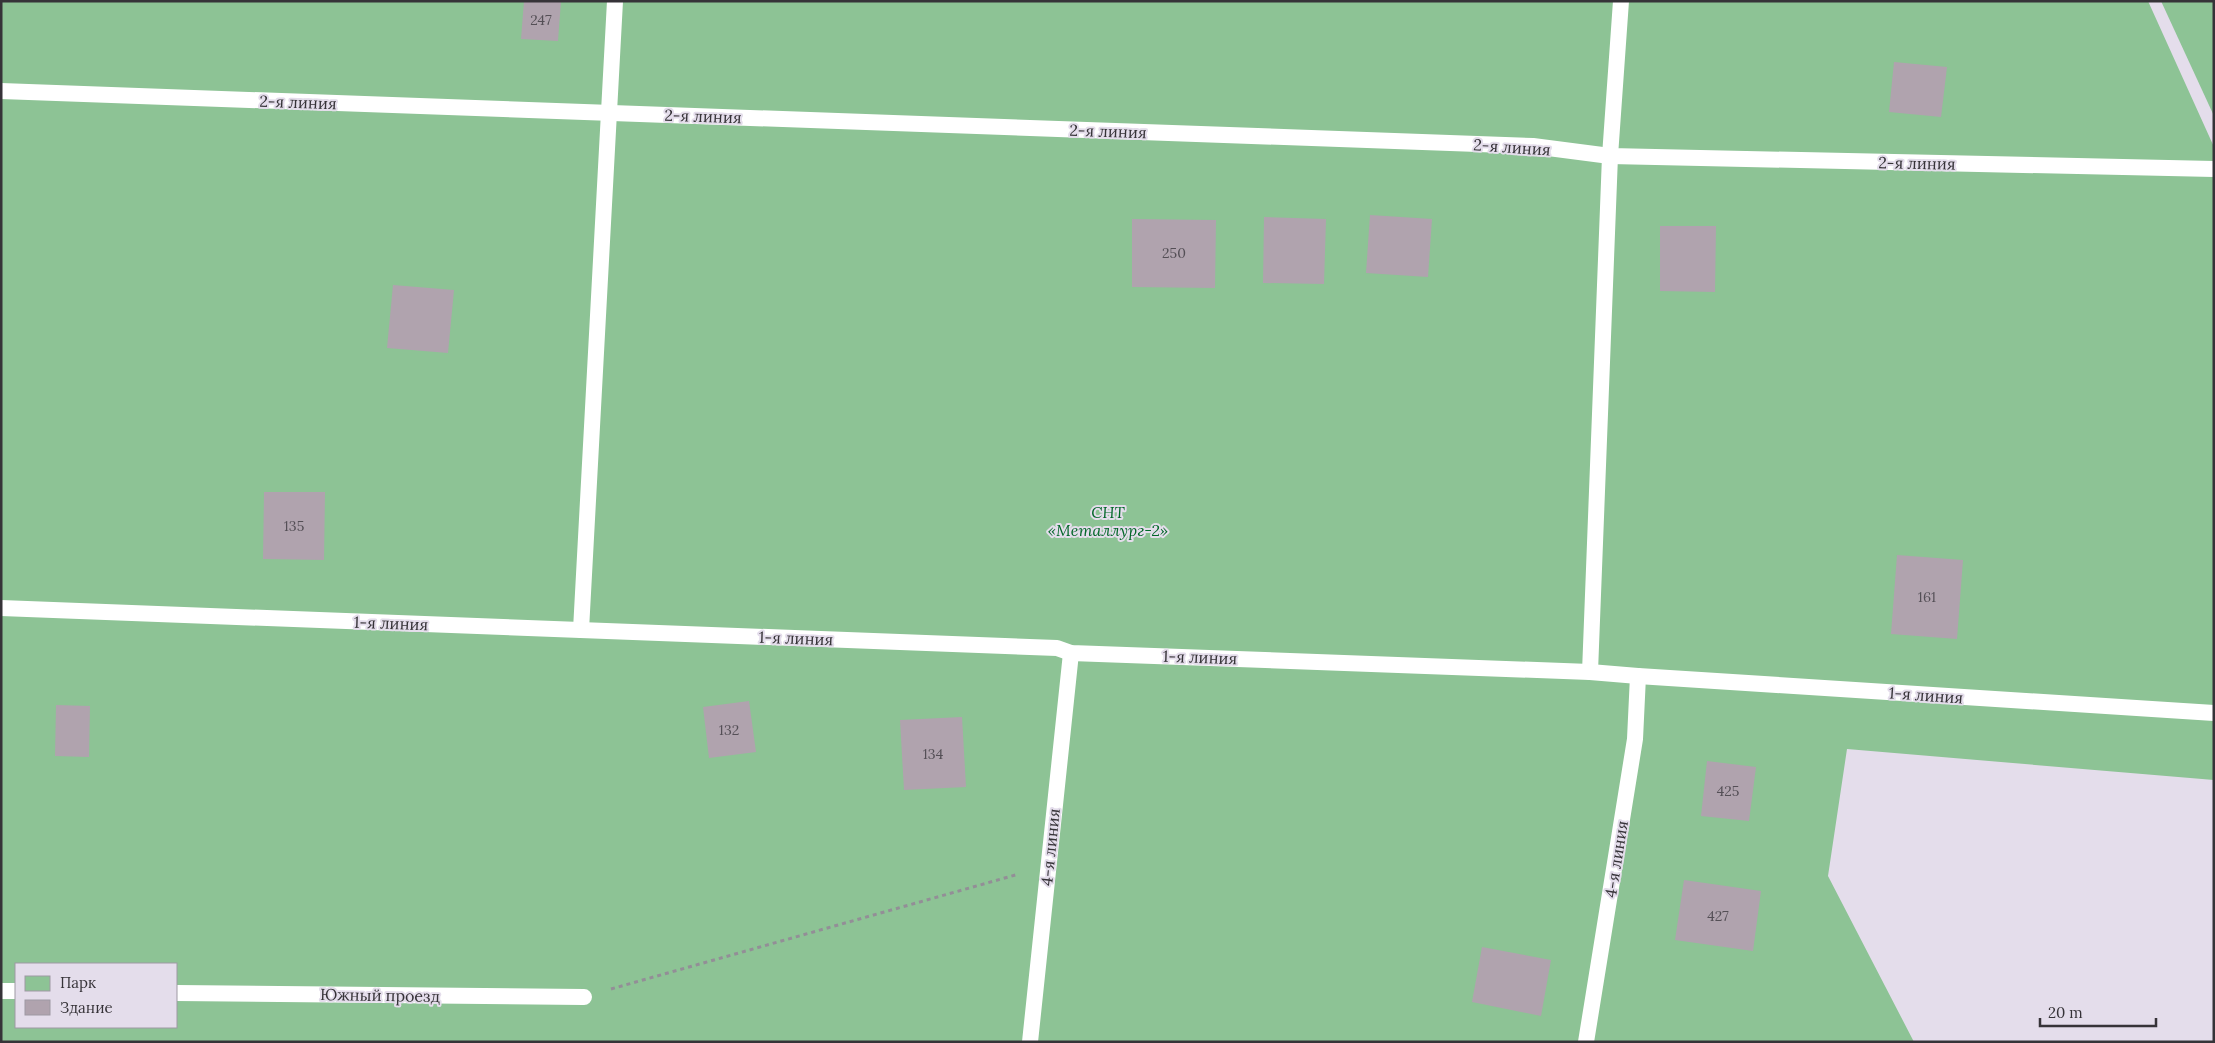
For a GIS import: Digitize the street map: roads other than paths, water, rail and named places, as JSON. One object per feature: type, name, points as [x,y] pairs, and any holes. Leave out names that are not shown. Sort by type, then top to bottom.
[{"type":"lane","points":[[581,630],[614,1]]},
{"type":"lane","points":[[1590,672],[1610,156],[1621,1]]},
{"type":"lane","name":"2-я линия","points":[[1,91],[1533,146],[1610,156],[2214,169]]},
{"type":"lane","name":"1-я линия","points":[[1,608],[1058,648],[1071,653],[1590,672],[2214,713]]},
{"type":"lane","name":"4-я линия","points":[[1030,1042],[1071,653]]},
{"type":"lane","name":"4-я линия","points":[[1586,1042],[1635,739],[1638,676]]},
{"type":"lane","points":[[1,991],[15,992]]},
{"type":"lane","name":"Южный проезд","points":[[178,993],[584,997]]},
{"type":"park label","name":"СНТ «Металлург-2»","points":[[1108,521]]}]
